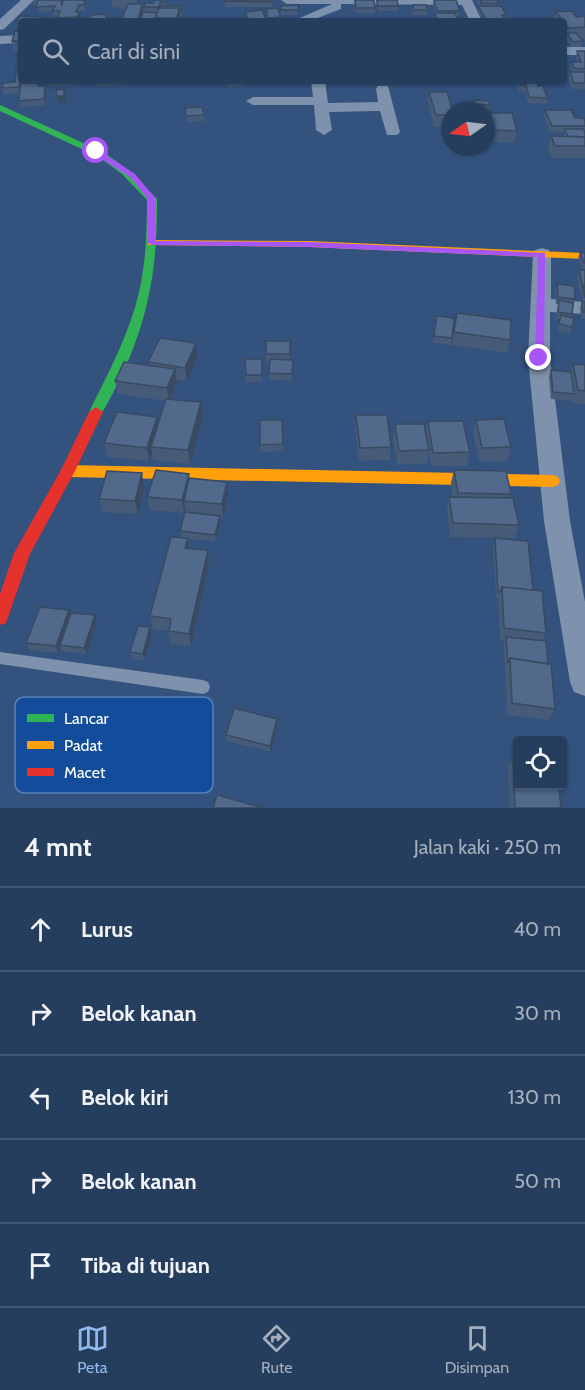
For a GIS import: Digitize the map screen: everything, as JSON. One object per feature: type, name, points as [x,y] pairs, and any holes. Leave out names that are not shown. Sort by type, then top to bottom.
[{"type":"street","points":[[0,26],[28,0]]},
{"type":"street","points":[[287,0],[466,1],[474,18]]},
{"type":"street","points":[[307,18],[351,1]]},
{"type":"street","points":[[0,40],[18,39]]},
{"type":"street","points":[[567,51],[585,51]]},
{"type":"street","points":[[318,84],[324,130]]},
{"type":"street","points":[[383,89],[392,132]]},
{"type":"street","points":[[253,101],[387,106]]},
{"type":"street","points":[[0,108],[31,126],[96,151],[132,176],[152,199],[152,243],[144,297],[121,360],[68,471],[22,553],[0,618]]},
{"type":"street","points":[[152,243],[309,244],[585,256]]},
{"type":"street","points":[[542,255],[539,358],[557,521],[585,682]]},
{"type":"street","points":[[541,305],[585,308]]},
{"type":"street","points":[[68,471],[553,481]]},
{"type":"lane","points":[[0,658],[203,687]]},
{"type":"building","points":[[38,0],[61,0],[62,6],[63,0],[85,0],[84,5],[79,5],[76,12],[80,12],[77,17],[57,18],[60,11],[52,11],[55,6],[36,7]]},
{"type":"building","points":[[155,0],[166,0],[160,2],[159,7],[144,7],[145,3],[154,3]]},
{"type":"building","points":[[272,0],[272,2],[225,1]]},
{"type":"building","points":[[355,0],[374,0],[375,8],[356,8]]},
{"type":"building","points":[[377,0],[397,0],[398,6],[378,6]]},
{"type":"building","points":[[434,0],[456,0],[460,11],[437,11]]},
{"type":"building","points":[[480,0],[497,0],[499,3],[481,3]]},
{"type":"building","points":[[128,4],[142,4],[139,18],[122,18]]},
{"type":"building","points":[[298,5],[298,10],[281,10],[281,6]]},
{"type":"building","points":[[413,5],[426,5],[427,10],[414,10]]},
{"type":"building","points":[[161,6],[182,6],[180,12],[179,8],[161,8]]},
{"type":"building","points":[[478,6],[501,6],[506,15],[502,15],[504,18],[485,18]]},
{"type":"building","points":[[159,8],[179,8],[177,18],[155,18]]},
{"type":"building","points":[[278,8],[280,17],[268,18],[266,9]]},
{"type":"building","points":[[262,10],[266,18],[248,18],[245,12]]},
{"type":"building","points":[[572,11],[576,17],[585,16],[585,27],[568,28],[567,18],[561,18],[556,12]]},
{"type":"building","points":[[143,12],[157,13],[156,18],[141,18]]},
{"type":"building","points":[[435,13],[455,13],[457,18],[437,18]]},
{"type":"building","points":[[106,14],[106,18],[90,18],[91,15]]},
{"type":"building","points":[[20,16],[43,17],[42,18],[19,18]]},
{"type":"building","points":[[15,31],[18,31],[18,41],[12,41]]},
{"type":"building","points":[[567,33],[576,33],[583,41],[573,42]]},
{"type":"building","points":[[577,51],[585,51],[585,69],[574,68],[572,62],[581,62]]},
{"type":"building","points":[[16,72],[18,72],[19,87],[2,88],[3,83],[15,82]]},
{"type":"building","points":[[570,72],[585,72],[585,83],[574,83]]},
{"type":"building","points":[[21,84],[45,86],[44,99],[19,101]]},
{"type":"building","points":[[538,84],[543,86],[547,98],[529,97],[526,85],[519,85]]},
{"type":"building","points":[[64,89],[64,96],[57,96],[56,90]]},
{"type":"building","points":[[429,92],[447,92],[450,102],[441,102],[441,115],[436,115]]},
{"type":"building","points":[[202,107],[204,115],[186,116],[185,108]]},
{"type":"building","points":[[545,110],[571,110],[575,118],[583,118],[585,126],[552,126]]},
{"type":"building","points":[[495,113],[512,113],[517,131],[495,130]]},
{"type":"building","points":[[564,129],[583,129],[585,137],[568,136]]},
{"type":"building","points":[[551,136],[585,137],[585,146],[555,146]]},
{"type":"building","points":[[580,252],[585,253],[585,263],[584,263]]},
{"type":"building","points":[[579,270],[585,270],[585,285],[582,285]]},
{"type":"building","points":[[557,284],[574,286],[575,299],[558,297]]},
{"type":"building","points":[[559,300],[573,303],[572,314],[558,312]]},
{"type":"building","points":[[582,302],[585,302],[585,312],[583,312]]},
{"type":"building","points":[[457,313],[511,320],[510,340],[454,332]]},
{"type":"building","points":[[561,315],[574,318],[572,327],[559,324]]},
{"type":"building","points":[[437,316],[454,318],[452,338],[434,336]]},
{"type":"building","points":[[160,338],[196,343],[185,368],[148,362]]},
{"type":"building","points":[[266,341],[290,341],[290,354],[266,354]]},
{"type":"building","points":[[245,359],[262,359],[262,375],[246,375]]},
{"type":"building","points":[[270,359],[293,360],[292,374],[269,373]]},
{"type":"building","points":[[124,362],[175,369],[167,388],[115,381]]},
{"type":"building","points":[[573,364],[585,365],[585,391],[578,390]]},
{"type":"building","points":[[551,370],[571,372],[574,394],[553,392]]},
{"type":"building","points":[[166,399],[201,402],[188,450],[151,447]]},
{"type":"building","points":[[117,412],[157,417],[147,448],[104,443]]},
{"type":"building","points":[[356,415],[387,415],[391,447],[360,448]]},
{"type":"building","points":[[504,419],[511,447],[482,448],[476,420]]},
{"type":"building","points":[[260,420],[282,420],[283,444],[260,445]]},
{"type":"building","points":[[428,421],[463,421],[470,452],[433,453]]},
{"type":"building","points":[[395,424],[424,424],[429,450],[399,451]]},
{"type":"building","points":[[156,470],[189,474],[182,500],[147,497]]},
{"type":"building","points":[[454,470],[506,471],[511,494],[458,493]]},
{"type":"building","points":[[107,471],[142,473],[135,501],[99,499]]},
{"type":"building","points":[[189,478],[227,482],[222,504],[184,501]]},
{"type":"building","points":[[449,497],[513,498],[519,525],[453,523]]},
{"type":"building","points":[[185,512],[220,516],[215,535],[180,531]]},
{"type":"building","points":[[171,537],[188,538],[185,548],[208,550],[189,634],[169,631],[171,619],[150,616]]},
{"type":"building","points":[[495,538],[528,541],[533,590],[502,587],[498,592]]},
{"type":"building","points":[[502,587],[542,591],[546,633],[504,628]]},
{"type":"building","points":[[40,607],[69,610],[56,646],[26,643]]},
{"type":"building","points":[[71,613],[95,615],[84,648],[60,645]]},
{"type":"building","points":[[138,626],[150,627],[143,654],[130,652]]},
{"type":"building","points":[[506,637],[546,641],[548,664],[510,658],[508,663]]},
{"type":"building","points":[[510,658],[551,664],[555,709],[512,703]]},
{"type":"building","points":[[234,708],[277,719],[270,746],[226,735]]},
{"type":"building","points":[[514,790],[559,790],[561,808],[515,808]]},
{"type":"building","points":[[217,795],[263,808],[213,808]]},
{"type":"traffic: fast","points":[[0,108],[102,155],[125,172],[152,199],[150,260],[140,311],[123,355],[96,412]]},
{"type":"traffic: slow","points":[[152,243],[309,244],[585,256]]},
{"type":"traffic: slow","points":[[68,471],[553,481]]},
{"type":"traffic: jam","points":[[0,618],[22,553],[68,471],[96,412]]},
{"type":"route","points":[[96,151],[132,176],[152,199],[152,243],[309,244],[542,255],[539,358]]}]
